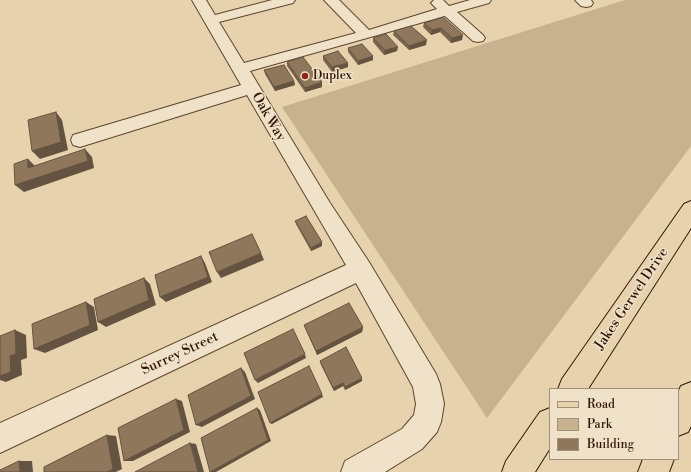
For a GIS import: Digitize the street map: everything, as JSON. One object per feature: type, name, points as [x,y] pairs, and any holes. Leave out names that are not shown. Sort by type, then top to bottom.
[{"type":"main road","name":"Jakes Gerwel Drive","points":[[573,388],[691,210]]},
{"type":"main road","points":[[679,420],[691,396]]},
{"type":"main road","points":[[517,472],[549,424]]},
{"type":"main road","points":[[653,472],[659,460]]},
{"type":"street","name":"Oak Way","points":[[199,0],[323,209],[361,269],[426,384],[430,404],[427,422],[412,439],[356,472]]},
{"type":"street","points":[[211,20],[288,0]]},
{"type":"street","points":[[331,0],[366,35]]},
{"type":"street","points":[[435,0],[478,38]]},
{"type":"street","points":[[240,69],[366,35],[484,0]]},
{"type":"street","points":[[80,140],[251,88]]},
{"type":"street","name":"Surrey Street","points":[[0,438],[361,269]]},
{"type":"green space","points":[[625,0],[691,0],[691,146],[487,418],[282,107]]},
{"type":"building","points":[[443,17],[463,35],[452,38],[441,28],[432,30],[424,23]]},
{"type":"building","points":[[411,26],[427,40],[409,46],[394,31]]},
{"type":"building","points":[[386,34],[398,47],[385,50],[373,38]]},
{"type":"building","name":"Duplex","points":[[362,44],[373,56],[358,61],[348,48]]},
{"type":"building","points":[[338,51],[348,63],[332,67],[323,56]]},
{"type":"building","name":"Duplex","points":[[303,57],[322,82],[305,88],[287,62]]},
{"type":"building","name":"Duplex","points":[[284,65],[294,81],[274,87],[264,70]]},
{"type":"building","points":[[56,112],[61,142],[32,151],[28,120]]},
{"type":"building","points":[[85,149],[88,161],[15,185],[14,164],[28,159],[28,168]]},
{"type":"building","points":[[306,216],[322,242],[311,248],[295,221]]},
{"type":"building","points":[[252,234],[261,253],[217,272],[209,252]]},
{"type":"building","points":[[201,256],[208,277],[160,297],[155,275]]},
{"type":"building","points":[[144,278],[149,300],[98,322],[94,299]]},
{"type":"building","points":[[86,302],[90,325],[34,349],[32,324]]},
{"type":"building","points":[[349,303],[363,327],[316,351],[304,325]]},
{"type":"building","points":[[293,329],[305,354],[255,380],[244,353]]},
{"type":"building","points":[[15,330],[16,354],[10,356],[11,372],[0,376],[0,336]]},
{"type":"building","points":[[346,347],[362,378],[345,387],[343,383],[333,388],[320,361]]},
{"type":"building","points":[[309,366],[322,394],[270,423],[258,392]]},
{"type":"building","points":[[241,368],[251,396],[196,425],[188,395]]},
{"type":"building","points":[[176,399],[184,430],[124,461],[118,428]]},
{"type":"building","points":[[257,408],[268,440],[210,472],[201,438]]},
{"type":"building","points":[[107,435],[113,469],[107,472],[44,472],[44,467]]},
{"type":"building","points":[[190,443],[198,472],[135,472]]},
{"type":"building","points":[[19,461],[20,472],[0,472],[0,470]]},
{"type":"place","name":"Duplex","points":[[305,76]]}]
